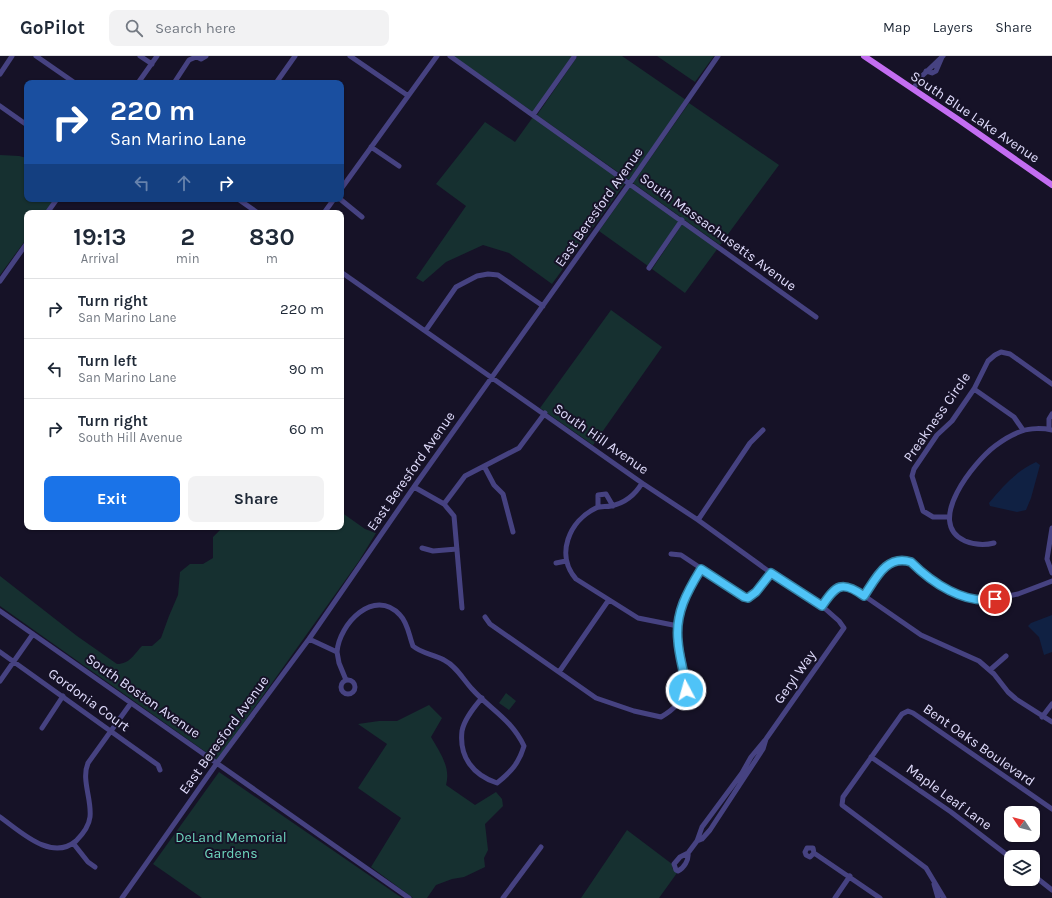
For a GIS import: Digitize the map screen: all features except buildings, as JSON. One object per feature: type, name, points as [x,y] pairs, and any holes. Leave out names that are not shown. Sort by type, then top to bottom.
[{"type":"main road","name":"South Blue Lake Avenue","points":[[864,56],[1052,185]]},
{"type":"street","points":[[0,74],[12,56]]},
{"type":"street","points":[[36,56],[71,80]]},
{"type":"street","points":[[140,56],[152,64]]},
{"type":"street","points":[[140,80],[157,56]]},
{"type":"street","points":[[176,80],[190,60],[195,56],[201,59],[206,56]]},
{"type":"street","points":[[278,80],[295,56]]},
{"type":"street","points":[[350,56],[407,95]]},
{"type":"street","points":[[344,185],[407,95],[437,56]]},
{"type":"street","name":"South Massachusetts Avenue","points":[[450,56],[816,317]]},
{"type":"street","name":"East Beresford Avenue","points":[[122,898],[217,763],[309,639],[414,487],[630,183],[718,56]]},
{"type":"street","points":[[913,89],[926,71],[932,73],[936,71],[943,57]]},
{"type":"street","points":[[533,115],[574,58]]},
{"type":"street","points":[[0,106],[24,123]]},
{"type":"street","points":[[371,147],[399,166]]},
{"type":"street","points":[[242,202],[254,210]]},
{"type":"street","points":[[343,202],[362,218]]},
{"type":"street","points":[[649,268],[682,220]]},
{"type":"street","points":[[0,281],[24,246]]},
{"type":"street","name":"South Hill Avenue","points":[[344,274],[426,330],[491,378],[544,413],[642,483],[698,520],[771,573],[822,606],[839,621],[844,628]]},
{"type":"street","points":[[426,330],[456,287],[477,276],[488,274],[498,275],[543,306]]},
{"type":"street","name":"Preakness Circle","points":[[949,517],[933,517],[923,511],[912,476],[914,469],[937,435],[952,421],[974,389],[988,361],[1001,352],[1010,354],[1052,384]]},
{"type":"street","points":[[974,389],[1014,417],[1023,430]]},
{"type":"street","points":[[444,504],[465,476],[519,448],[544,413]]},
{"type":"street","points":[[994,543],[976,545],[961,539],[954,532],[949,517],[955,494],[962,483],[994,447],[1023,430],[1050,429],[1049,419],[1052,414]]},
{"type":"street","points":[[698,520],[750,443],[763,430]]},
{"type":"street","points":[[484,466],[494,485],[503,494],[513,532]]},
{"type":"street","points":[[642,483],[629,499],[612,506],[598,507],[587,513],[569,534],[565,550],[566,561],[571,573],[576,579],[608,601],[638,618],[678,626]]},
{"type":"street","points":[[414,487],[444,504],[454,516],[462,608]]},
{"type":"street","points":[[598,507],[598,495],[604,493],[612,506]]},
{"type":"street","points":[[1052,528],[1047,559],[1052,573]]},
{"type":"street","points":[[422,548],[433,551],[457,549]]},
{"type":"street","points":[[672,554],[681,556],[744,597],[748,598],[756,592],[771,573]]},
{"type":"street","points":[[864,596],[880,572],[888,564],[897,560],[911,562],[945,588],[958,594],[985,601],[1018,594],[1052,581]]},
{"type":"street","points":[[556,563],[566,561]]},
{"type":"street","points":[[485,618],[490,624],[596,698],[634,711],[661,717],[670,712],[681,701],[686,690],[686,678],[678,641],[678,617],[686,593],[701,569]]},
{"type":"street","points":[[822,606],[835,589],[843,586],[854,588],[921,635],[979,661],[990,670],[1008,692],[1042,717],[1052,722]]},
{"type":"street","points":[[559,672],[608,601]]},
{"type":"street","points":[[346,680],[339,663],[337,652],[338,643],[341,636],[358,613],[374,604],[395,610],[406,622],[413,646],[423,653],[444,660],[452,666],[482,698],[517,731],[524,746],[520,760],[509,774],[497,783],[483,776],[467,761],[464,755],[462,729],[482,698]]},
{"type":"street","name":"South Boston Avenue","points":[[0,611],[409,898]]},
{"type":"street","name":"Geryl Way","points":[[688,853],[697,841],[702,827],[711,814],[763,749],[766,739],[844,628]]},
{"type":"street","points":[[0,681],[33,634]]},
{"type":"street","points":[[309,639],[337,652]]},
{"type":"street","name":"Gordonia Court","points":[[0,652],[158,765],[160,770]]},
{"type":"street","points":[[990,670],[1006,656]]},
{"type":"street","points":[[42,728],[63,696]]},
{"type":"street","points":[[0,817],[43,846],[63,847],[73,843],[85,829],[90,818],[85,771],[88,763],[110,730],[131,703]]},
{"type":"street","points":[[1042,717],[1052,704]]},
{"type":"street","name":"Bent Oaks Boulevard","points":[[944,898],[926,868],[842,805],[843,797],[898,718],[908,711],[1052,809]]},
{"type":"street","name":"Maple Leaf Lane","points":[[871,757],[951,812],[1004,853]]},
{"type":"street","name":"Geryl Way","points":[[697,841],[702,840],[745,773]]},
{"type":"street","points":[[711,814],[717,818]]},
{"type":"street","points":[[73,843],[88,862],[95,867]]},
{"type":"street","points":[[503,898],[541,847]]},
{"type":"street","points":[[814,853],[850,876],[880,898]]},
{"type":"street","points":[[835,898],[850,876]]},
{"type":"street","name":"Bent Oaks Boulevard","points":[[932,879],[938,898]]},
{"type":"street","points":[[1040,881],[1052,890]]},
{"type":"green space","points":[[453,56],[572,56],[533,112]]},
{"type":"green space","points":[[575,56],[622,56],[686,100],[629,180],[537,115],[577,57]]},
{"type":"green space","points":[[657,56],[714,56],[695,82]]},
{"type":"green space","points":[[689,103],[779,165],[720,245],[633,183]]},
{"type":"green space","points":[[533,117],[626,182],[552,284],[509,253],[483,245],[446,262],[423,282],[416,278],[466,206],[436,184],[485,122],[515,142]]},
{"type":"green space","points":[[0,155],[19,156],[24,157],[24,202],[52,202],[47,210],[24,210],[24,242],[0,275]]},
{"type":"green space","points":[[631,186],[679,221],[648,266],[599,231]]},
{"type":"green space","points":[[683,223],[718,248],[685,293],[652,269]]},
{"type":"green space","points":[[611,310],[662,347],[593,445],[540,408]]},
{"type":"green space","points":[[344,514],[365,529],[376,533],[359,561],[217,760],[0,606],[0,576],[77,636],[117,664],[121,664],[129,660],[142,646],[152,646],[161,638],[178,595],[180,572],[190,564],[203,564],[213,558],[213,537],[220,530],[344,530]]},
{"type":"green space","points":[[506,693],[516,701],[509,710],[499,703]]},
{"type":"green space","points":[[429,705],[442,718],[431,737],[446,766],[446,785],[475,805],[496,792],[502,799],[503,806],[485,824],[488,850],[484,858],[485,867],[464,877],[452,879],[436,885],[427,898],[413,898],[371,867],[401,818],[358,788],[387,744],[358,724],[379,721],[397,721]]},
{"type":"green space","name":"DeLand Memorial Gardens","points":[[219,772],[402,898],[202,898],[153,864]]},
{"type":"green space","points":[[627,830],[672,864],[672,868],[677,873],[659,898],[581,898]]},
{"type":"water","points":[[1036,462],[1040,465],[1031,498],[1026,510],[1017,512],[990,506],[989,503],[1010,480],[1022,470]]},
{"type":"water","points":[[1052,615],[1052,652],[1044,655],[1039,637],[1028,626],[1031,623]]},
{"type":"route","points":[[686,690],[686,678],[678,641],[678,617],[686,593],[701,569],[744,597],[748,598],[756,592],[771,573],[822,606],[828,596],[835,589],[843,586],[854,588],[864,596],[880,572],[888,564],[892,561],[905,560],[911,562],[927,576],[945,588],[958,594],[985,601],[995,599]]}]
